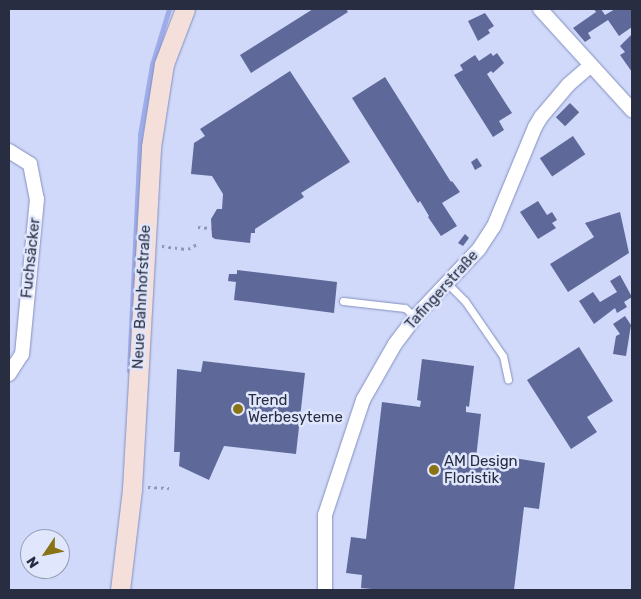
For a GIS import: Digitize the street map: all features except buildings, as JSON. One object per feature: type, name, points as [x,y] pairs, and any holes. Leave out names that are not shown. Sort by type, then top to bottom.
[{"type":"main road","name":"Neue Bahnhofstraße","points":[[120,590],[132,489],[152,138],[164,64],[185,9]]},
{"type":"street","points":[[540,9],[632,110]]},
{"type":"street","name":"Tafingerstraße","points":[[325,590],[325,515],[363,400],[415,316],[479,249],[494,226],[535,127],[541,117],[563,91],[590,66]]},
{"type":"street","name":"Fuchsäcker","points":[[9,151],[30,164],[38,199],[22,354],[9,374]]},
{"type":"lane","points":[[447,283],[465,301],[503,356],[508,379]]},
{"type":"lane","points":[[343,301],[405,308],[415,316]]},
{"type":"path","points":[[198,227],[212,228]]},
{"type":"path","points":[[157,245],[188,248],[197,244]]},
{"type":"path","points":[[146,487],[169,488]]},
{"type":"waterway","points":[[129,371],[140,135],[152,65],[169,9]]},
{"type":"place","name":"Trend Werbesyteme","points":[[238,409]]},
{"type":"place","name":"AM Design Floristik","points":[[434,470]]}]
